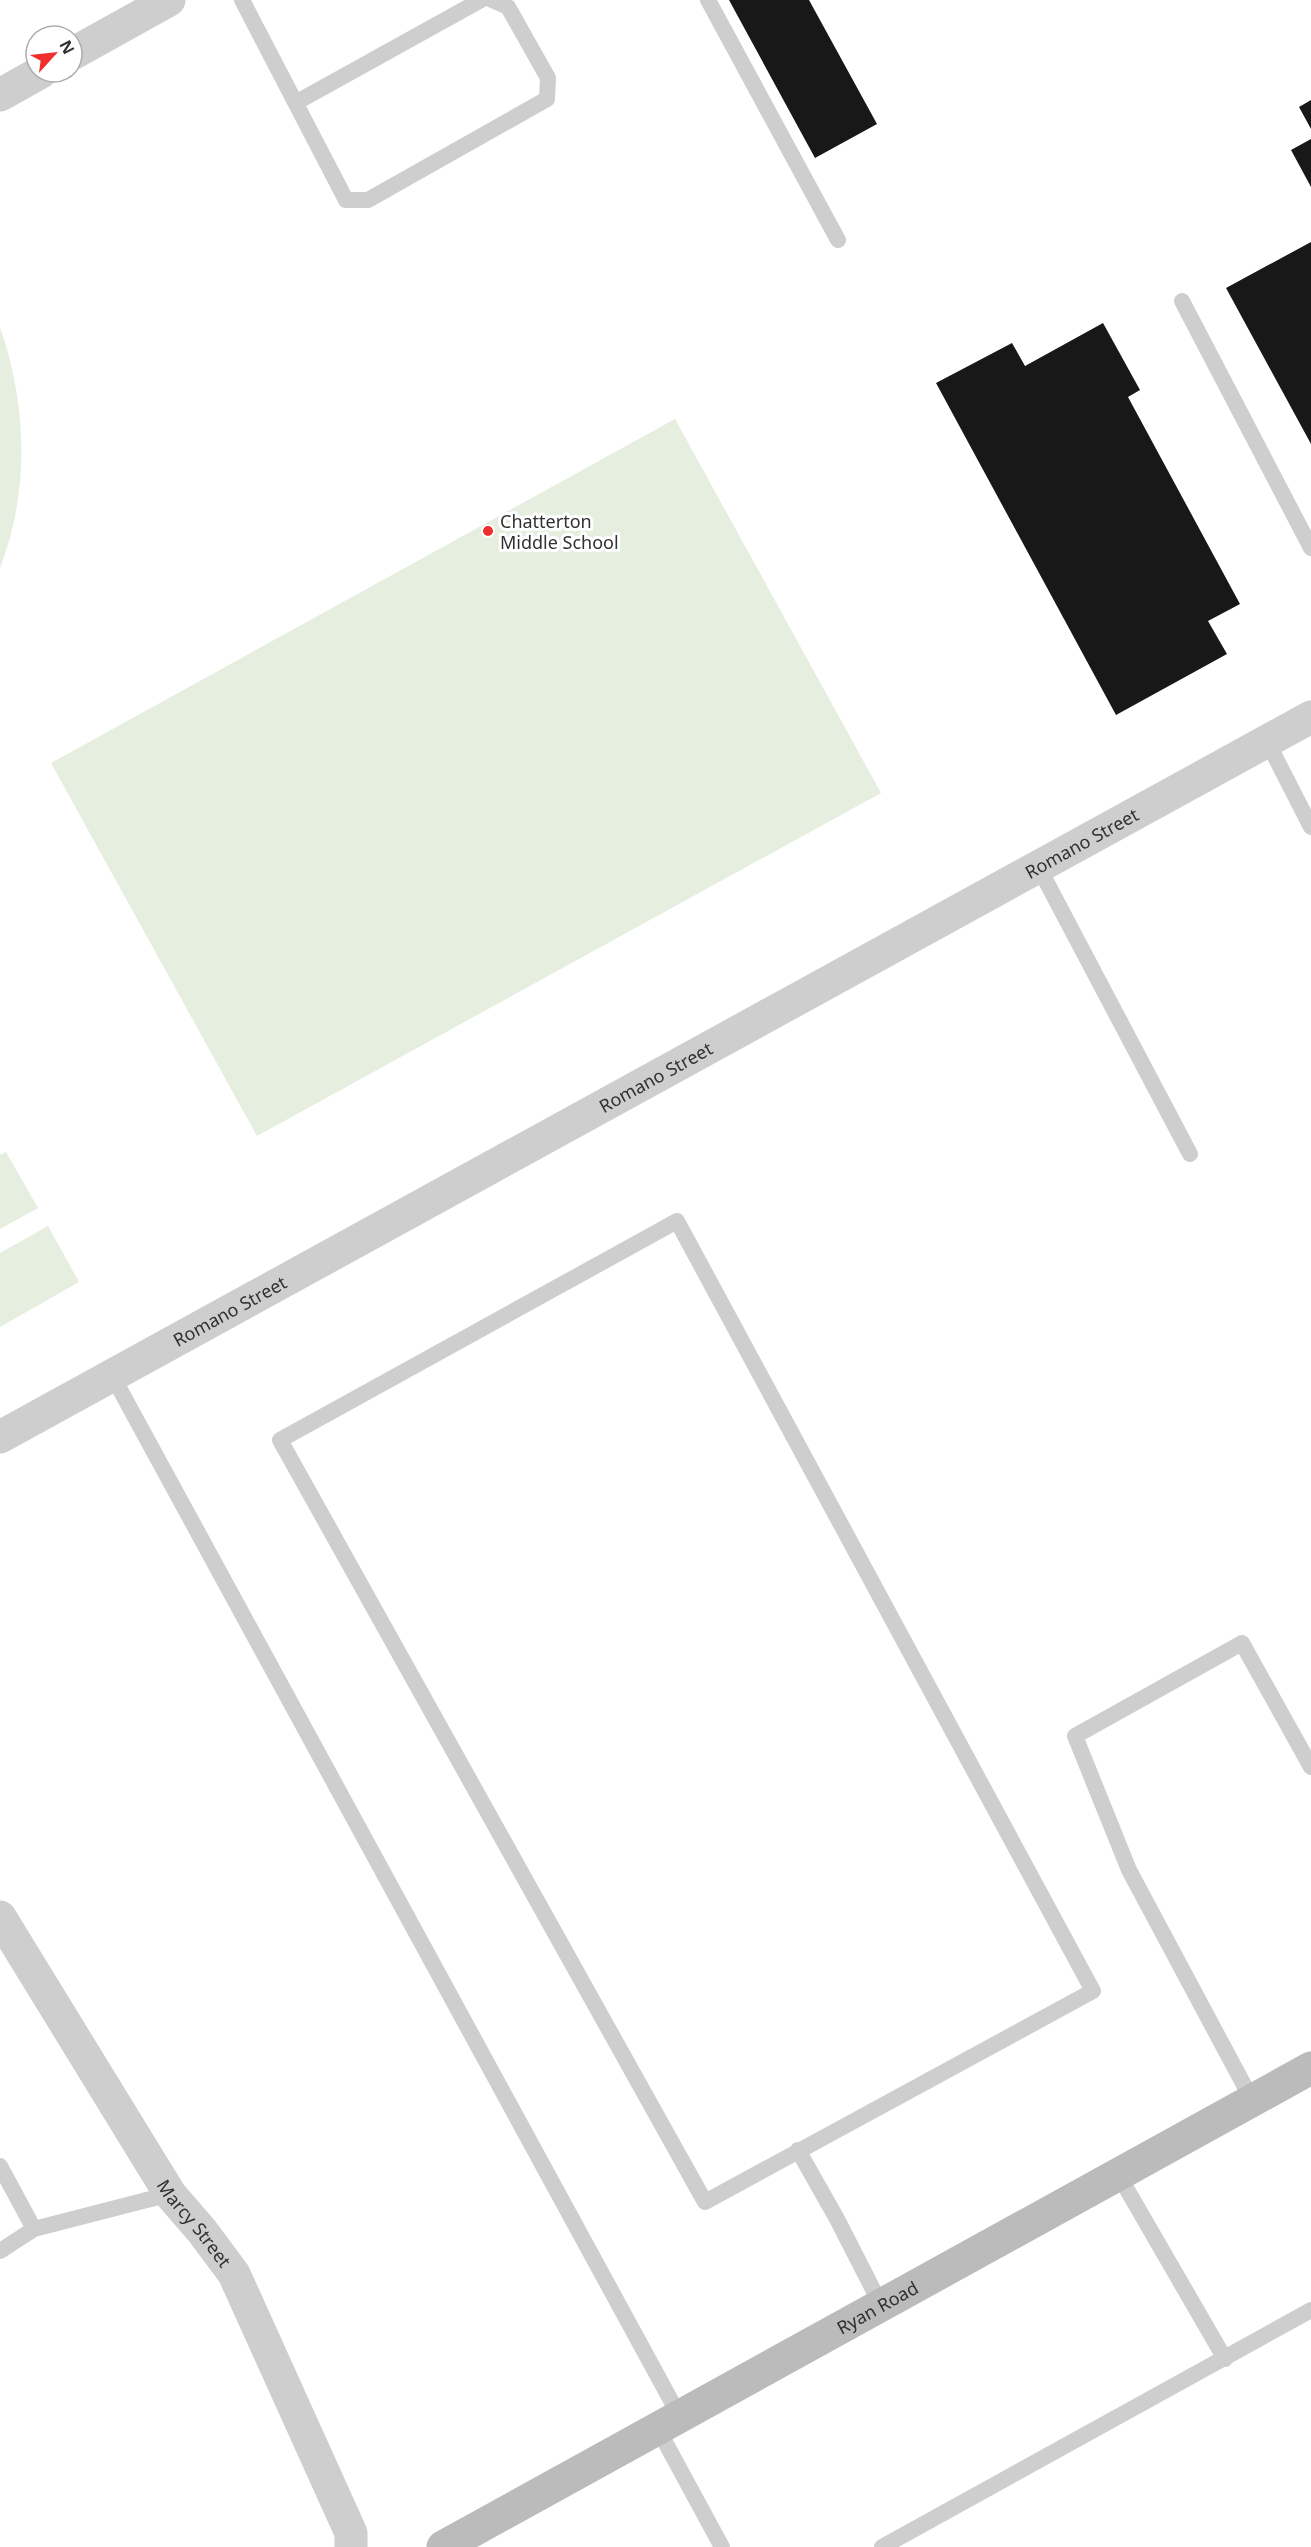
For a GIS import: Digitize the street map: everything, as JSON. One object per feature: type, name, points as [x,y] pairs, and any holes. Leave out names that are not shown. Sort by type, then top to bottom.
[{"type":"main road","name":"Ryan Road","points":[[455,2544],[881,2305],[1311,2068]]},
{"type":"street","points":[[84,47],[169,0]]},
{"type":"street","points":[[0,95],[24,82]]},
{"type":"street","name":"Romano Street","points":[[0,1437],[1311,717]]},
{"type":"street","name":"Marcy Street","points":[[0,1917],[170,2194],[202,2231],[234,2274],[351,2533],[351,2547]]},
{"type":"lane","points":[[242,0],[346,200],[368,200],[547,99],[548,78],[508,7],[492,0]]},
{"type":"lane","points":[[297,102],[481,0]]},
{"type":"lane","points":[[708,0],[838,240]]},
{"type":"lane","points":[[1182,301],[1311,548]]},
{"type":"lane","points":[[1267,741],[1311,827]]},
{"type":"lane","points":[[1038,866],[1190,1154]]},
{"type":"lane","points":[[677,1221],[1093,1991],[798,2150],[705,2202],[279,1440],[677,1221]]},
{"type":"lane","points":[[112,1375],[669,2423],[722,2547]]},
{"type":"lane","points":[[1252,2100],[1129,1870],[1075,1736],[1242,1643],[1311,1767]]},
{"type":"lane","points":[[798,2150],[837,2219],[881,2305]]},
{"type":"lane","points":[[0,2166],[34,2229]]},
{"type":"lane","points":[[1118,2174],[1224,2359]]},
{"type":"lane","points":[[0,2251],[34,2229],[170,2194]]},
{"type":"lane","points":[[887,2546],[1311,2310]]},
{"type":"green space","points":[[0,327],[16,387],[21,448],[16,509],[10,539],[0,568]]},
{"type":"green space","points":[[675,419],[881,793],[257,1136],[51,763]]},
{"type":"green space","points":[[6,1152],[38,1208],[0,1229],[0,1155]]},
{"type":"green space","points":[[48,1226],[79,1282],[0,1327],[0,1253]]},
{"type":"building","points":[[729,0],[809,0],[877,124],[815,158]]},
{"type":"building","points":[[1311,100],[1311,129],[1299,107]]},
{"type":"building","points":[[1311,139],[1311,187],[1291,150]]},
{"type":"building","points":[[1311,242],[1311,444],[1226,288]]},
{"type":"building","points":[[1103,323],[1140,390],[1128,397],[1240,604],[1208,621],[1227,654],[1116,715],[936,383],[1012,343],[1025,366]]},
{"type":"place","name":"Chatterton Middle School","points":[[488,531]]}]
